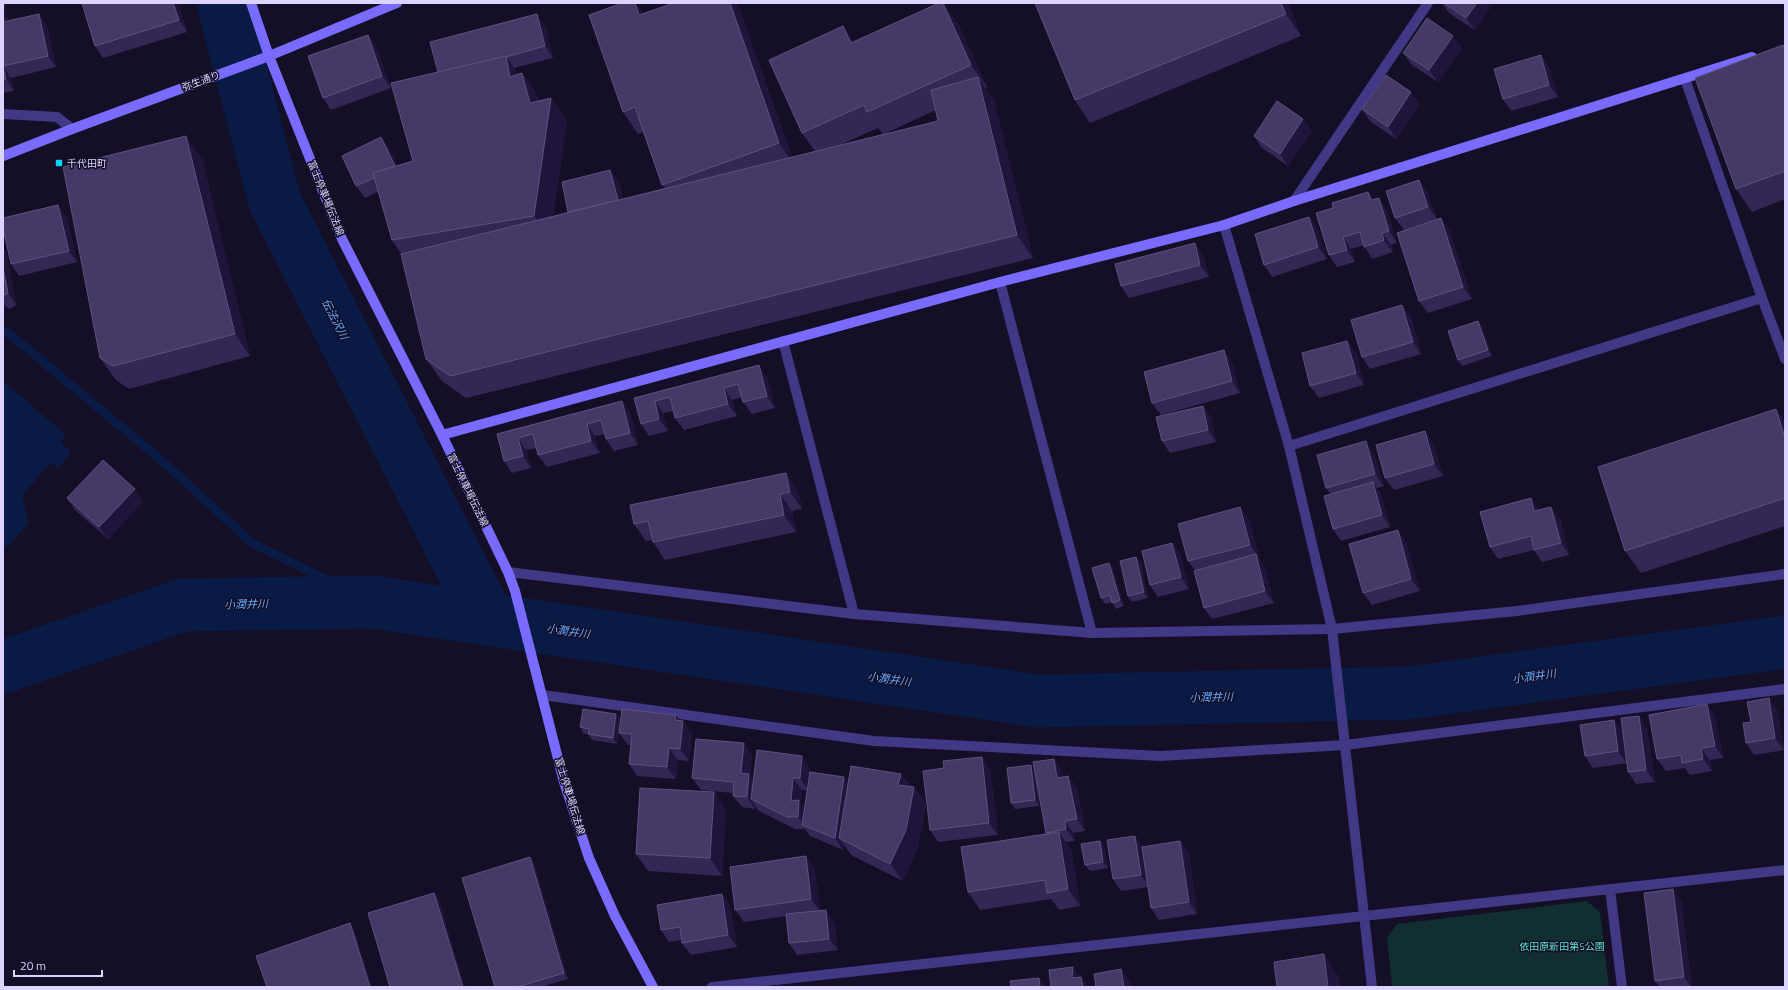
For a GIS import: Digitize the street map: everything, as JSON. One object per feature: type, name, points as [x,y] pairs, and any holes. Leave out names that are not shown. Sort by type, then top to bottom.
[{"type":"street","name":"富士停車場伝法線","points":[[251,3],[269,56],[342,239],[442,435],[508,572],[515,591],[543,694],[564,782],[589,858],[615,916],[653,987]]},
{"type":"street","name":"弥生通り","points":[[3,156],[269,56],[397,3]]},
{"type":"street","points":[[1294,201],[1428,3]]},
{"type":"street","points":[[442,435],[1000,282],[1224,225],[1294,201],[1764,53]]},
{"type":"street","points":[[1685,79],[1762,298],[1785,358]]},
{"type":"street","points":[[3,114],[57,117],[72,129]]},
{"type":"street","points":[[1224,225],[1289,446],[1332,629],[1372,987]]},
{"type":"street","points":[[1000,282],[1092,633]]},
{"type":"street","points":[[1289,446],[1762,298]]},
{"type":"street","points":[[783,341],[854,614]]},
{"type":"street","points":[[508,572],[854,614],[1092,633],[1332,629],[1516,611],[1785,574]]},
{"type":"street","points":[[543,694],[874,741],[1161,756],[1345,745],[1785,689]]},
{"type":"street","points":[[712,987],[1785,870]]},
{"type":"street","points":[[1610,889],[1622,987]]},
{"type":"green space","name":"依田原新田第5公園","points":[[1587,901],[1600,912],[1609,987],[1392,987],[1387,937],[1397,924]]},
{"type":"water","points":[[3,381],[66,435],[61,443],[71,452],[59,468],[50,463],[22,496],[29,523],[3,551]]},
{"type":"building","points":[[82,3],[173,3],[179,20],[95,46]]},
{"type":"building","points":[[622,3],[635,3],[639,15],[674,3],[730,3],[779,143],[662,185],[635,107],[623,112],[589,15]]},
{"type":"building","points":[[939,3],[943,3],[971,65],[867,112],[864,105],[802,133],[769,60],[843,26],[851,43]]},
{"type":"building","points":[[1035,3],[1281,3],[1286,14],[1075,100]]},
{"type":"building","points":[[1444,3],[1477,3],[1466,18]]},
{"type":"building","points":[[39,14],[48,56],[3,66],[3,22]]},
{"type":"building","points":[[537,14],[545,46],[506,57],[438,72],[430,42]]},
{"type":"building","points":[[1427,18],[1453,36],[1429,70],[1403,53]]},
{"type":"building","points":[[368,35],[382,76],[323,98],[308,56]]},
{"type":"building","points":[[1783,45],[1785,52],[1785,171],[1736,189],[1695,78]]},
{"type":"building","points":[[1541,55],[1549,85],[1503,99],[1494,69]]},
{"type":"building","points":[[506,56],[510,77],[522,73],[530,103],[551,98],[534,216],[392,240],[373,173],[413,161],[391,83]]},
{"type":"building","points":[[3,66],[6,79],[3,80]]},
{"type":"building","points":[[1386,75],[1411,92],[1388,127],[1362,109]]},
{"type":"building","points":[[978,77],[1017,235],[450,376],[426,359],[401,254],[938,121],[931,90]]},
{"type":"building","points":[[1277,101],[1303,119],[1280,154],[1254,136]]},
{"type":"building","points":[[186,136],[235,334],[113,366],[100,358],[63,167]]},
{"type":"building","points":[[381,137],[395,166],[373,173],[374,178],[356,186],[342,156]]},
{"type":"building","points":[[610,170],[618,200],[568,212],[562,182]]},
{"type":"building","points":[[1419,180],[1428,207],[1395,218],[1386,191]]},
{"type":"building","points":[[1368,192],[1371,200],[1379,198],[1389,231],[1382,233],[1384,240],[1364,247],[1360,232],[1343,237],[1347,250],[1329,255],[1316,213],[1333,208],[1332,203]]},
{"type":"building","points":[[58,205],[69,251],[11,264],[3,228],[3,218]]},
{"type":"building","points":[[1309,217],[1318,247],[1264,265],[1255,234]]},
{"type":"building","points":[[1441,218],[1463,287],[1419,301],[1397,233]]},
{"type":"building","points":[[1195,243],[1200,265],[1121,286],[1115,264]]},
{"type":"building","points":[[3,268],[8,293],[3,296]]},
{"type":"building","points":[[1402,305],[1413,342],[1362,357],[1351,320]]},
{"type":"building","points":[[1478,321],[1488,350],[1458,360],[1448,331]]},
{"type":"building","points":[[1347,341],[1356,373],[1310,386],[1302,353]]},
{"type":"building","points":[[1224,350],[1232,381],[1152,403],[1144,372]]},
{"type":"building","points":[[759,365],[767,396],[743,402],[738,384],[724,388],[728,404],[675,418],[670,397],[655,401],[659,419],[641,424],[634,398]]},
{"type":"building","points":[[622,401],[630,433],[606,439],[601,420],[587,424],[591,441],[538,455],[533,434],[518,438],[523,456],[504,461],[497,434]]},
{"type":"building","points":[[1203,406],[1208,430],[1162,441],[1156,417]]},
{"type":"building","points":[[1776,409],[1785,438],[1785,498],[1625,551],[1598,467]]},
{"type":"building","points":[[1425,431],[1434,464],[1385,478],[1376,445]]},
{"type":"building","points":[[1366,441],[1375,474],[1326,488],[1317,455]]},
{"type":"building","points":[[103,460],[135,489],[99,527],[67,498]]},
{"type":"building","points":[[786,473],[790,492],[780,494],[784,515],[653,542],[648,521],[634,524],[630,505]]},
{"type":"building","points":[[1373,482],[1382,515],[1333,529],[1324,496]]},
{"type":"building","points":[[1531,498],[1534,511],[1551,507],[1561,543],[1534,550],[1531,536],[1490,547],[1480,512]]},
{"type":"building","points":[[1240,507],[1250,545],[1188,561],[1178,524]]},
{"type":"building","points":[[1398,530],[1411,579],[1363,593],[1349,544]]},
{"type":"building","points":[[1172,543],[1181,577],[1150,585],[1142,551]]},
{"type":"building","points":[[1256,554],[1265,591],[1204,608],[1194,571]]},
{"type":"building","points":[[1136,557],[1144,592],[1128,596],[1120,561]]},
{"type":"building","points":[[1109,563],[1120,600],[1112,603],[1110,595],[1101,598],[1092,568]]},
{"type":"building","points":[[1769,698],[1775,738],[1746,743],[1743,723],[1751,722],[1747,702]]},
{"type":"building","points":[[1707,704],[1715,746],[1701,748],[1703,759],[1682,763],[1681,755],[1657,759],[1649,715]]},
{"type":"building","points":[[583,709],[616,714],[613,738],[588,734],[589,729],[580,727]]},
{"type":"building","points":[[622,709],[676,715],[675,720],[683,721],[680,749],[669,748],[667,767],[629,764],[632,734],[619,733]]},
{"type":"building","points":[[1639,716],[1646,770],[1628,772],[1621,718]]},
{"type":"building","points":[[1614,720],[1618,751],[1585,756],[1580,725]]},
{"type":"building","points":[[696,739],[744,743],[741,773],[749,774],[747,797],[733,796],[734,782],[692,778]]},
{"type":"building","points":[[757,750],[802,756],[800,778],[793,778],[791,801],[799,800],[798,817],[787,817],[751,799]]},
{"type":"building","points":[[982,757],[989,823],[930,830],[923,771],[944,768],[943,761]]},
{"type":"building","points":[[1054,759],[1057,778],[1068,776],[1077,819],[1065,821],[1066,829],[1046,833],[1033,762]]},
{"type":"building","points":[[1031,765],[1035,800],[1011,803],[1007,768]]},
{"type":"building","points":[[851,766],[901,774],[898,785],[914,787],[906,830],[890,864],[839,838]]},
{"type":"building","points":[[810,772],[844,777],[835,838],[802,825]]},
{"type":"building","points":[[640,788],[714,792],[710,858],[636,854]]},
{"type":"building","points":[[1059,832],[1068,889],[1047,893],[1045,880],[968,892],[961,847]]},
{"type":"building","points":[[1135,836],[1141,875],[1113,879],[1107,840]]},
{"type":"building","points":[[1100,841],[1103,862],[1085,865],[1081,844]]},
{"type":"building","points":[[1180,841],[1189,902],[1151,908],[1142,847]]},
{"type":"building","points":[[806,856],[811,899],[735,910],[730,867]]},
{"type":"building","points":[[530,857],[564,973],[517,987],[495,987],[462,878]]},
{"type":"building","points":[[1673,889],[1684,977],[1655,981],[1644,893]]},
{"type":"building","points":[[434,893],[463,987],[390,987],[368,913]]},
{"type":"building","points":[[722,894],[728,935],[682,943],[680,927],[661,930],[657,905]]},
{"type":"building","points":[[826,910],[829,939],[789,943],[786,914]]},
{"type":"building","points":[[350,923],[370,987],[267,987],[256,956]]},
{"type":"building","points":[[1324,954],[1328,987],[1277,987],[1274,962]]},
{"type":"building","points":[[1073,967],[1072,978],[1081,977],[1083,987],[1051,987],[1049,970]]},
{"type":"building","points":[[1121,969],[1124,987],[1096,987],[1094,974]]},
{"type":"building","points":[[1039,978],[1040,987],[1011,987],[1010,981]]},
{"type":"waterway","name":"伝法沢川","points":[[223,3],[275,202],[488,619]]},
{"type":"waterway","points":[[3,330],[167,465],[252,543],[372,602]]},
{"type":"waterway","name":"小潤井川","points":[[3,667],[183,605],[372,602],[1038,701],[1408,693],[1785,642]]},
{"type":"place","name":"千代田町","points":[[59,163]]}]
